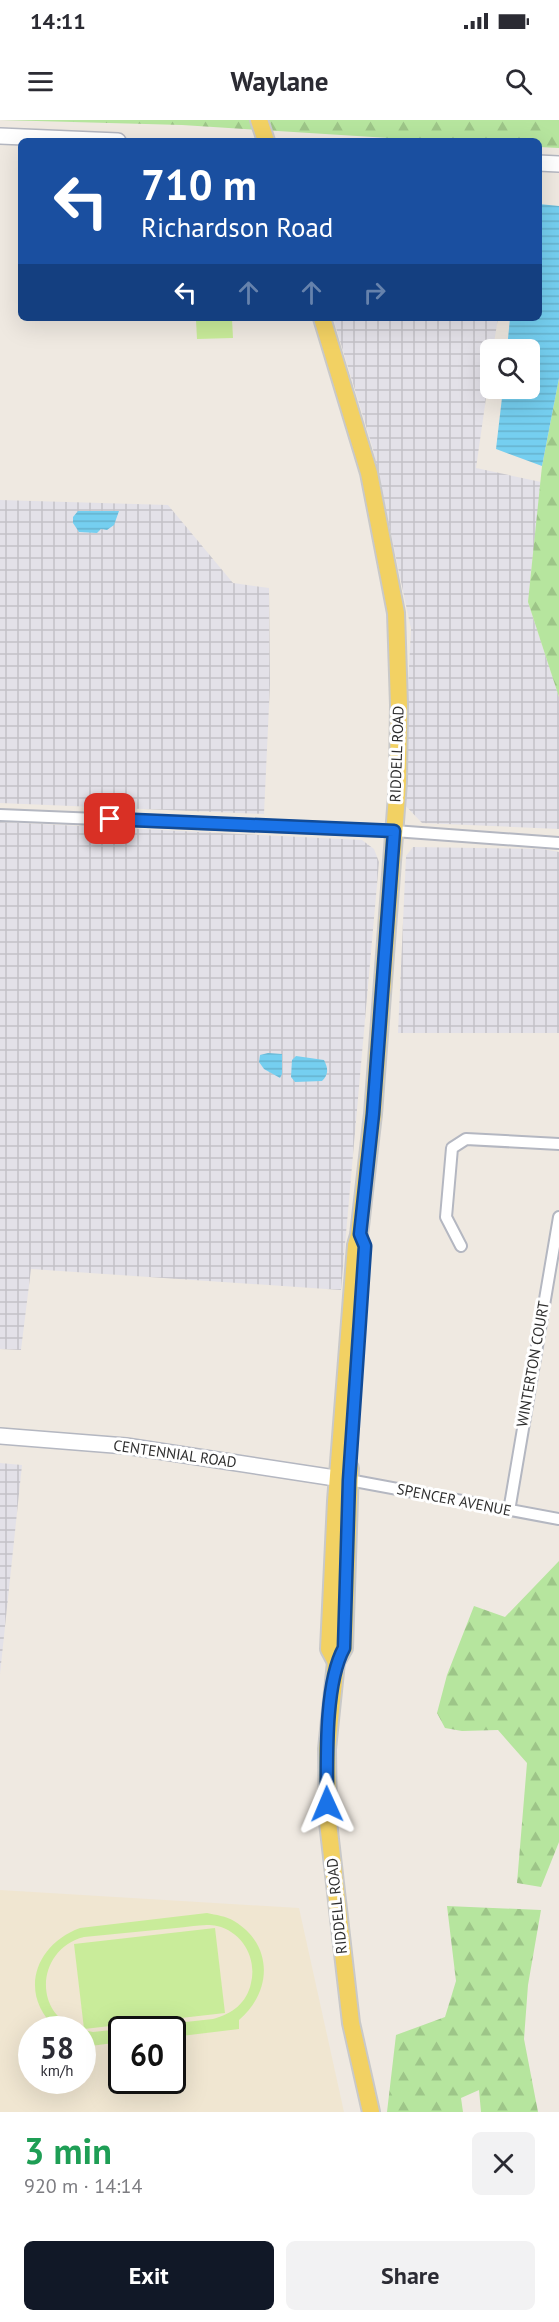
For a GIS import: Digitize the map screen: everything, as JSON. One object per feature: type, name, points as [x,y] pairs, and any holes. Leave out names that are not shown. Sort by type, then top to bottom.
[{"type":"main road","points":[[259,120],[265,138]]},
{"type":"main road","name":"RIDDELL ROAD","points":[[323,321],[369,473],[396,612],[399,705],[394,831],[373,1114],[360,1234],[356,1245],[344,1480],[329,1649],[336,1662],[327,1749],[328,1822],[351,2023],[371,2112]]},
{"type":"street","points":[[0,136],[47,138]]},
{"type":"street","points":[[542,163],[559,164]]},
{"type":"street","points":[[0,815],[394,831],[559,843]]},
{"type":"street","points":[[462,1246],[446,1217],[452,1148],[466,1139],[559,1144]]},
{"type":"street","name":"WINTERTON COURT","points":[[509,1510],[559,1217]]},
{"type":"street","name":"CENTENNIAL ROAD","points":[[0,1436],[126,1446],[228,1460],[344,1480]]},
{"type":"street","name":"SPENCER AVENUE","points":[[344,1480],[559,1519]]},
{"type":"shaded area","points":[[334,321],[498,321],[495,339],[480,339],[480,399],[486,399],[476,468],[541,482],[528,602],[559,697],[559,829],[422,823],[402,802],[411,629],[373,449]]},
{"type":"shaded area","points":[[0,500],[168,505],[233,583],[269,588],[270,684],[264,814],[0,803]]},
{"type":"shaded area","points":[[0,822],[362,840],[374,849],[379,862],[341,1290],[31,1269],[21,1350],[0,1349]]},
{"type":"shaded area","points":[[413,847],[543,849],[559,852],[559,1033],[398,1033],[406,856]]},
{"type":"shaded area","points":[[0,1463],[22,1465],[0,1674]]},
{"type":"shaded area","points":[[0,1890],[299,1908],[344,2112],[0,2112]]},
{"type":"green space","points":[[0,120],[559,120],[559,148],[542,147],[542,138],[388,138],[182,125]]},
{"type":"green space","points":[[196,321],[232,321],[233,338],[197,339]]},
{"type":"green space","points":[[559,378],[559,697],[528,602],[542,466]]},
{"type":"green space","points":[[559,1561],[559,1842],[541,1887],[517,1883],[527,1763],[498,1730],[462,1731],[445,1728],[437,1713],[447,1675],[474,1606],[505,1617]]},
{"type":"green space","points":[[447,1906],[541,1910],[528,1985],[524,2039],[538,2112],[481,2112],[479,2090],[461,2098],[463,2112],[387,2112],[396,2035],[445,2017],[456,1981]]},
{"type":"green space","points":[[207,1913],[231,1919],[247,1931],[262,1955],[264,1969],[258,1996],[239,2020],[239,2029],[186,2035],[186,2022],[213,2019],[238,2007],[249,1990],[252,1974],[250,1956],[241,1940],[226,1929],[217,1926],[197,1926],[84,1937],[68,1944],[56,1955],[49,1968],[46,1983],[48,1997],[59,2016],[45,2016],[35,1987],[42,1958],[64,1936],[80,1928]]},
{"type":"green space","points":[[215,1928],[225,2013],[186,2017],[108,2016],[108,2026],[96,2028],[96,2016],[82,2016],[74,1944]]},
{"type":"green space","points":[[108,2030],[108,2044],[96,2045],[96,2032]]},
{"type":"water","points":[[542,204],[559,206],[559,378],[542,466],[496,449],[502,399],[540,399],[540,339],[508,339],[510,321],[542,321]]},
{"type":"water","points":[[78,511],[119,511],[114,525],[107,530],[101,529],[97,533],[79,532],[73,523],[73,517]]},
{"type":"water","points":[[282,1054],[280,1078],[264,1069],[259,1062],[260,1055]]},
{"type":"water","points":[[296,1056],[324,1060],[327,1071],[322,1081],[295,1082],[291,1077],[292,1060]]},
{"type":"route","points":[[110,819],[394,831],[373,1114],[360,1234],[365,1246],[349,1480],[344,1648],[336,1662],[330,1711],[327,1804]]}]
